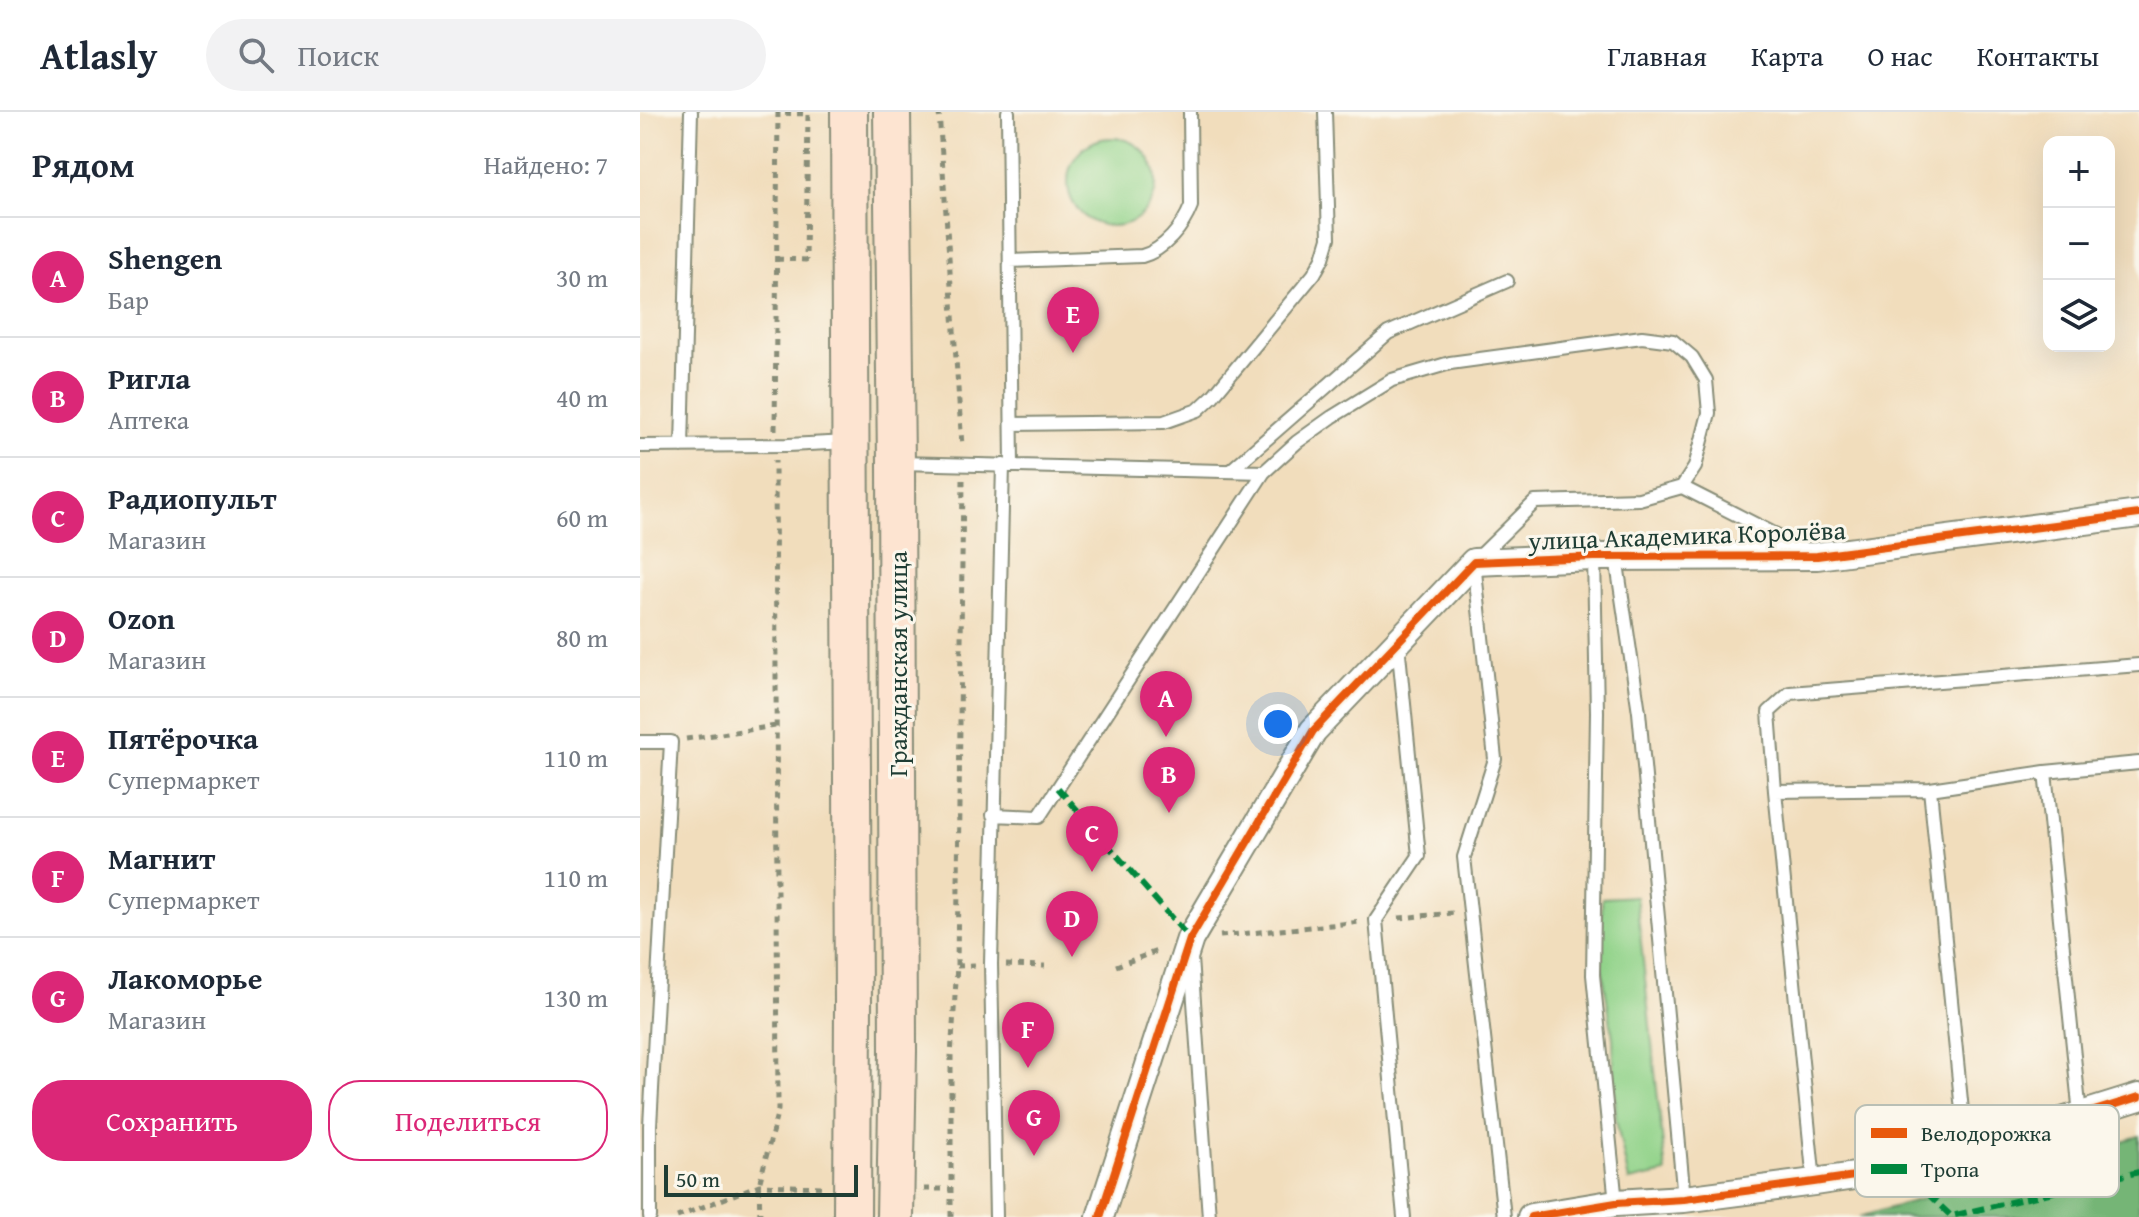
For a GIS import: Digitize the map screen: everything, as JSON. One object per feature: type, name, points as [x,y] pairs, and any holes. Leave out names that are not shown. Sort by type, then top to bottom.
[{"type":"main road","name":"Гражданская улица","points":[[849,112],[852,1217]]},
{"type":"main road","name":"Гражданская улица","points":[[892,112],[898,1051],[905,1203]]},
{"type":"street","name":"улица Академика Королёва","points":[[1474,562],[1605,557],[1817,556],[2139,514]]},
{"type":"street","points":[[1100,1217],[1190,939],[1313,731],[1474,562]]},
{"type":"street","points":[[2113,1105],[2139,1097]]},
{"type":"street","points":[[1531,1217],[1616,1203],[1684,1199],[1855,1176]]},
{"type":"lane","points":[[682,446],[691,112]]},
{"type":"lane","points":[[996,1217],[991,964],[993,815],[1012,424],[1008,112]]},
{"type":"lane","points":[[1010,261],[1142,256],[1160,248],[1191,206],[1190,112]]},
{"type":"lane","points":[[1012,424],[1164,422],[1198,410],[1213,396],[1314,274],[1323,258],[1329,238],[1325,112]]},
{"type":"lane","points":[[1230,471],[1388,333],[1507,281]]},
{"type":"lane","points":[[993,815],[1039,817],[1264,472],[1297,442],[1332,417],[1392,380],[1450,363],[1642,337],[1673,341],[1692,357],[1706,380],[1709,413],[1695,467],[1682,487],[1639,499],[1535,502],[1474,562],[1495,759],[1464,857],[1504,1217]]},
{"type":"lane","points":[[640,446],[851,442]]},
{"type":"lane","points":[[896,463],[1264,472]]},
{"type":"lane","points":[[1682,487],[1817,556]]},
{"type":"lane","points":[[1605,557],[1639,712],[1684,1199]]},
{"type":"lane","points":[[1605,557],[1597,712],[1593,975],[1616,1203]]},
{"type":"lane","points":[[1398,643],[1419,856],[1376,920],[1404,1217]]},
{"type":"lane","points":[[1814,1182],[1769,712],[1790,693],[2139,665]]},
{"type":"lane","points":[[640,742],[671,742],[645,1126],[650,1217]]},
{"type":"lane","points":[[1775,791],[1930,789],[2045,772],[2139,763]]},
{"type":"lane","points":[[2045,772],[2079,1105]]},
{"type":"lane","points":[[1930,789],[1961,1105]]},
{"type":"lane","points":[[1190,939],[1209,1217]]},
{"type":"path","points":[[775,435],[778,112],[808,114],[806,260],[777,259]]},
{"type":"path","points":[[939,112],[963,464],[957,966],[951,1056],[951,1217]]},
{"type":"path","points":[[760,1217],[759,1185],[778,1110],[775,453]]},
{"type":"path","points":[[666,742],[776,726]]},
{"type":"path","points":[[1116,966],[1190,939],[1471,911]]},
{"type":"path","points":[[677,1217],[759,1185],[829,1187]]},
{"type":"path","points":[[905,1203],[950,1189]]},
{"type":"green space","points":[[1112,138],[1129,142],[1143,151],[1152,165],[1156,182],[1152,199],[1143,213],[1129,222],[1112,226],[1095,222],[1081,213],[1072,199],[1068,182],[1072,165],[1081,151],[1095,142]]},
{"type":"green space","points":[[1636,896],[1666,1173],[1629,1181],[1616,1120],[1613,1038],[1602,968],[1602,898]]},
{"type":"green space","points":[[2139,1136],[2139,1217],[1859,1217],[1928,1197],[2119,1197],[2119,1142]]},
{"type":"marked path","points":[[1058,788],[1190,939]]},
{"type":"marked path","points":[[2119,1177],[2139,1172]]},
{"type":"marked path","points":[[1931,1197],[1951,1216],[2032,1197]]},
{"type":"cycle path","points":[[1100,1217],[1190,939],[1313,731],[1474,562],[1594,557],[1817,556],[2139,514]]},
{"type":"cycle path","points":[[2113,1105],[2139,1097]]},
{"type":"cycle path","points":[[1531,1217],[1616,1203],[1684,1199],[1855,1176]]},
{"type":"place","name":"Пятёрочка","points":[[1073,353]]},
{"type":"place","name":"Shengen","points":[[1166,737]]},
{"type":"place","name":"Ригла","points":[[1169,813]]},
{"type":"place","name":"Радиопульт","points":[[1092,872]]},
{"type":"place","name":"Ozon","points":[[1072,957]]},
{"type":"place","name":"Магнит","points":[[1028,1068]]},
{"type":"place","name":"Лакоморье","points":[[1034,1156]]}]
